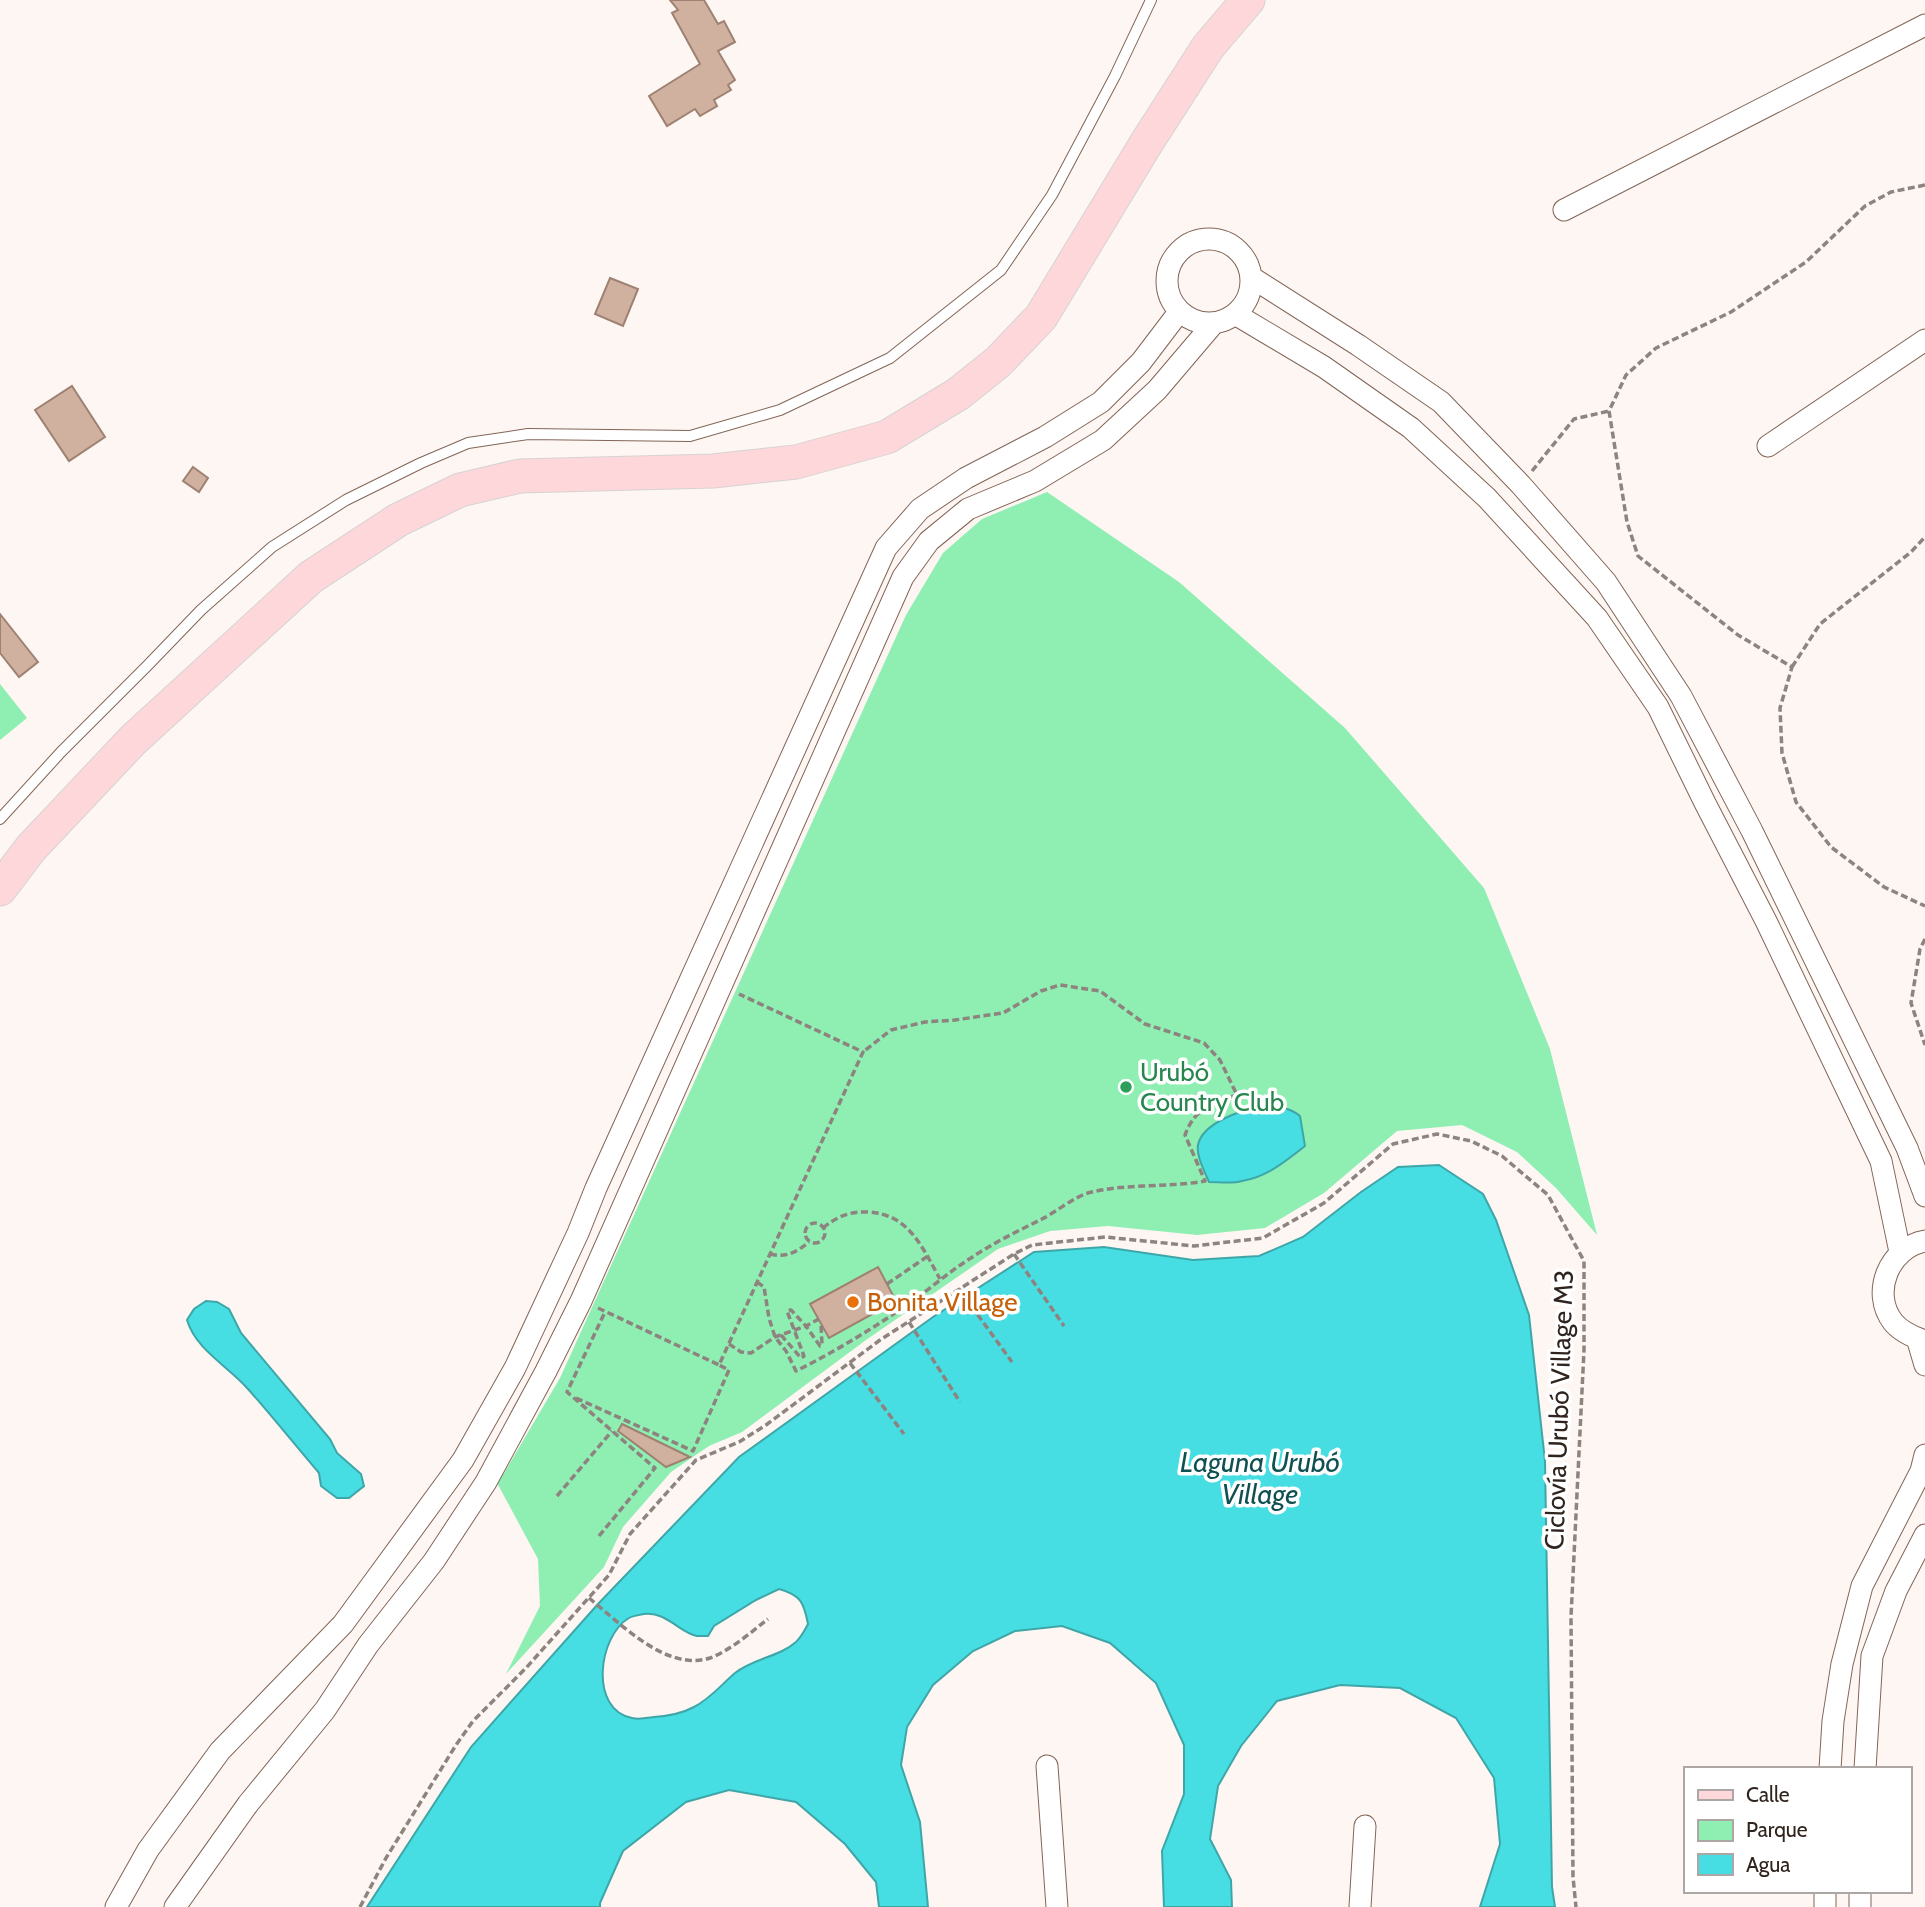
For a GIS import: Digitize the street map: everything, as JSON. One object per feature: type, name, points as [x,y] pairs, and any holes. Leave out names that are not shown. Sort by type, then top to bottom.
[{"type":"main road","points":[[0,889],[32,848],[143,731],[311,577],[398,520],[460,490],[520,476],[713,471],[796,462],[887,437],[958,394],[998,362],[1041,317],[1208,47],[1248,0]]},
{"type":"street","points":[[1564,210],[1925,25]]},
{"type":"street","points":[[1197,240],[1226,242],[1238,250],[1247,262],[1251,277],[1250,292],[1244,305],[1225,320],[1214,323],[1200,323],[1179,312],[1170,300],[1166,285],[1167,271],[1174,257],[1184,246],[1197,240]]},
{"type":"street","points":[[1251,277],[1441,402],[1517,480],[1606,582],[1681,696],[1752,831],[1907,1148],[1925,1196]]},
{"type":"street","points":[[116,1907],[148,1850],[220,1751],[343,1624],[463,1460],[514,1368],[578,1233],[886,548],[920,509],[966,478],[1045,437],[1101,402],[1141,362],[1179,312]]},
{"type":"street","points":[[1235,314],[1324,367],[1411,428],[1487,498],[1597,618],[1658,707],[1766,921],[1881,1161],[1900,1252]]},
{"type":"street","points":[[175,1907],[248,1804],[325,1710],[368,1645],[434,1561],[479,1494],[546,1371],[586,1289],[903,577],[929,541],[968,509],[1035,481],[1103,440],[1157,390],[1214,323]]},
{"type":"street","points":[[1768,446],[1925,341]]},
{"type":"street","points":[[1487,498],[1517,480]]},
{"type":"street","points":[[910,521],[929,541]]},
{"type":"street","points":[[578,1233],[605,1246]]},
{"type":"street","points":[[1925,1241],[1916,1242],[1900,1252],[1888,1267],[1883,1285],[1884,1304],[1892,1321],[1906,1334],[1921,1340],[1925,1365]]},
{"type":"street","points":[[1830,1767],[1833,1721],[1842,1664],[1862,1586],[1921,1471],[1925,1455]]},
{"type":"street","points":[[1864,1767],[1872,1656],[1896,1591],[1922,1540],[1892,1529]]},
{"type":"street","points":[[1047,1766],[1057,1907]]},
{"type":"street","points":[[1360,1907],[1364,1826]]},
{"type":"lane","points":[[0,819],[61,752],[201,610],[272,547],[346,500],[468,443],[528,434],[690,436],[780,411],[890,358],[1001,270],[1052,195],[1115,76],[1151,0]]},
{"type":"path","points":[[1792,667],[1738,635],[1638,556],[1627,522],[1609,411],[1626,375],[1656,348],[1731,312],[1806,262],[1865,206],[1891,192],[1925,185]]},
{"type":"path","points":[[1517,480],[1574,419],[1609,411]]},
{"type":"path","points":[[1925,537],[1911,552],[1820,624],[1792,667],[1780,708],[1783,753],[1796,802],[1831,847],[1884,887],[1925,906]]},
{"type":"path","points":[[1925,939],[1920,949],[1912,1003],[1925,1045]]},
{"type":"path","points":[[719,1365],[729,1344],[757,1282],[863,1052],[891,1030],[925,1021],[1003,1013],[1041,991],[1060,985],[1100,991],[1145,1024],[1204,1043],[1220,1059],[1237,1095],[1208,1105],[1190,1121],[1185,1135],[1206,1181],[1086,1193],[972,1256],[871,1328],[796,1371],[775,1337],[764,1287],[757,1282]]},
{"type":"path","points":[[721,986],[863,1052]]},
{"type":"path","name":"Ciclovía Urubó Village M3","points":[[360,1907],[386,1858],[473,1721],[526,1668],[609,1575],[630,1534],[696,1460],[739,1442],[766,1425],[880,1340],[1032,1245],[1105,1237],[1194,1246],[1263,1238],[1324,1203],[1393,1144],[1437,1134],[1471,1140],[1502,1156],[1548,1195],[1584,1261],[1584,1350],[1571,1617],[1573,1877],[1576,1907]]},
{"type":"path","points":[[823,1228],[832,1220],[857,1211],[878,1212],[893,1217],[922,1245],[940,1279]]},
{"type":"path","points":[[818,1224],[823,1228],[825,1235],[821,1241],[815,1243],[810,1241],[805,1233],[809,1225],[818,1224]]},
{"type":"path","points":[[770,1254],[792,1254],[810,1241]]},
{"type":"path","points":[[1014,1254],[1064,1326]]},
{"type":"path","points":[[887,1283],[928,1256]]},
{"type":"path","points":[[571,1395],[693,1451],[729,1370],[605,1312],[593,1305],[586,1289]]},
{"type":"path","points":[[958,1289],[1012,1362]]},
{"type":"path","points":[[729,1344],[741,1352],[751,1353],[775,1337],[781,1335],[793,1331],[806,1326],[820,1321],[822,1345],[820,1346],[806,1326],[791,1310],[787,1311],[793,1331],[804,1356],[801,1358],[781,1335]]},
{"type":"path","points":[[599,1536],[655,1468],[567,1392],[605,1312]]},
{"type":"path","points":[[909,1322],[960,1402]]},
{"type":"path","points":[[850,1363],[904,1434]]},
{"type":"path","points":[[556,1496],[612,1431]]},
{"type":"path","points":[[589,1598],[651,1647],[691,1661],[710,1658],[734,1645],[768,1619]]},
{"type":"green space","name":"Urubó Country Club","points":[[1047,492],[1179,582],[1345,728],[1484,888],[1550,1049],[1597,1235],[1556,1188],[1517,1152],[1462,1125],[1397,1131],[1324,1193],[1265,1228],[1197,1235],[1108,1226],[1050,1231],[998,1249],[866,1340],[742,1432],[709,1446],[671,1472],[623,1527],[604,1567],[506,1674],[540,1606],[538,1559],[496,1481],[504,1473],[560,1378],[906,615],[943,553],[982,519]]},
{"type":"green space","points":[[0,684],[27,718],[0,740]]},
{"type":"water","points":[[1261,1106],[1286,1109],[1300,1116],[1305,1146],[1276,1168],[1260,1176],[1234,1182],[1209,1182],[1198,1154],[1201,1137],[1224,1119]]},
{"type":"water","name":"Laguna Urubó Village","points":[[1439,1165],[1483,1194],[1496,1220],[1529,1315],[1545,1461],[1552,1887],[1555,1907],[1480,1907],[1500,1844],[1494,1778],[1456,1718],[1400,1688],[1340,1685],[1277,1701],[1241,1746],[1218,1786],[1210,1839],[1231,1880],[1232,1907],[1164,1907],[1162,1851],[1184,1794],[1184,1745],[1156,1683],[1110,1643],[1062,1626],[1015,1631],[973,1651],[933,1685],[907,1727],[901,1765],[920,1822],[928,1907],[879,1907],[876,1882],[845,1844],[796,1802],[729,1790],[686,1802],[623,1851],[600,1907],[367,1907],[471,1747],[598,1604],[739,1457],[933,1317],[1034,1252],[1104,1247],[1193,1260],[1259,1256],[1303,1237],[1398,1167]],"holes":[[[779,1589],[797,1597],[805,1611],[808,1624],[800,1638],[782,1651],[742,1668],[700,1703],[675,1714],[637,1719],[618,1712],[609,1702],[604,1688],[605,1655],[618,1627],[629,1618],[652,1614],[691,1634],[708,1636],[714,1626],[756,1600]]]},
{"type":"water","points":[[206,1301],[217,1302],[229,1309],[241,1333],[330,1439],[337,1453],[361,1474],[364,1486],[349,1498],[337,1498],[321,1486],[319,1473],[240,1381],[205,1349],[191,1331],[187,1320],[194,1309]]},
{"type":"building","points":[[670,0],[704,0],[718,24],[724,21],[735,42],[718,51],[735,80],[728,85],[731,90],[714,100],[717,106],[700,116],[695,109],[667,126],[649,96],[700,64],[672,13],[678,10]]},
{"type":"building","points":[[610,278],[638,289],[623,326],[595,314]]},
{"type":"building","points":[[72,386],[105,437],[69,461],[35,410]]},
{"type":"building","points":[[193,467],[208,478],[199,492],[183,481]]},
{"type":"building","points":[[0,614],[38,662],[19,677],[0,653]]},
{"type":"building","name":"Bonita Village","points":[[878,1267],[896,1301],[829,1338],[810,1304]]},
{"type":"building","points":[[622,1424],[690,1457],[666,1467],[618,1431]]},
{"type":"place","name":"Urubó Country Club","points":[[1126,1087]]},
{"type":"place","name":"Bonita Village","points":[[853,1302]]}]
